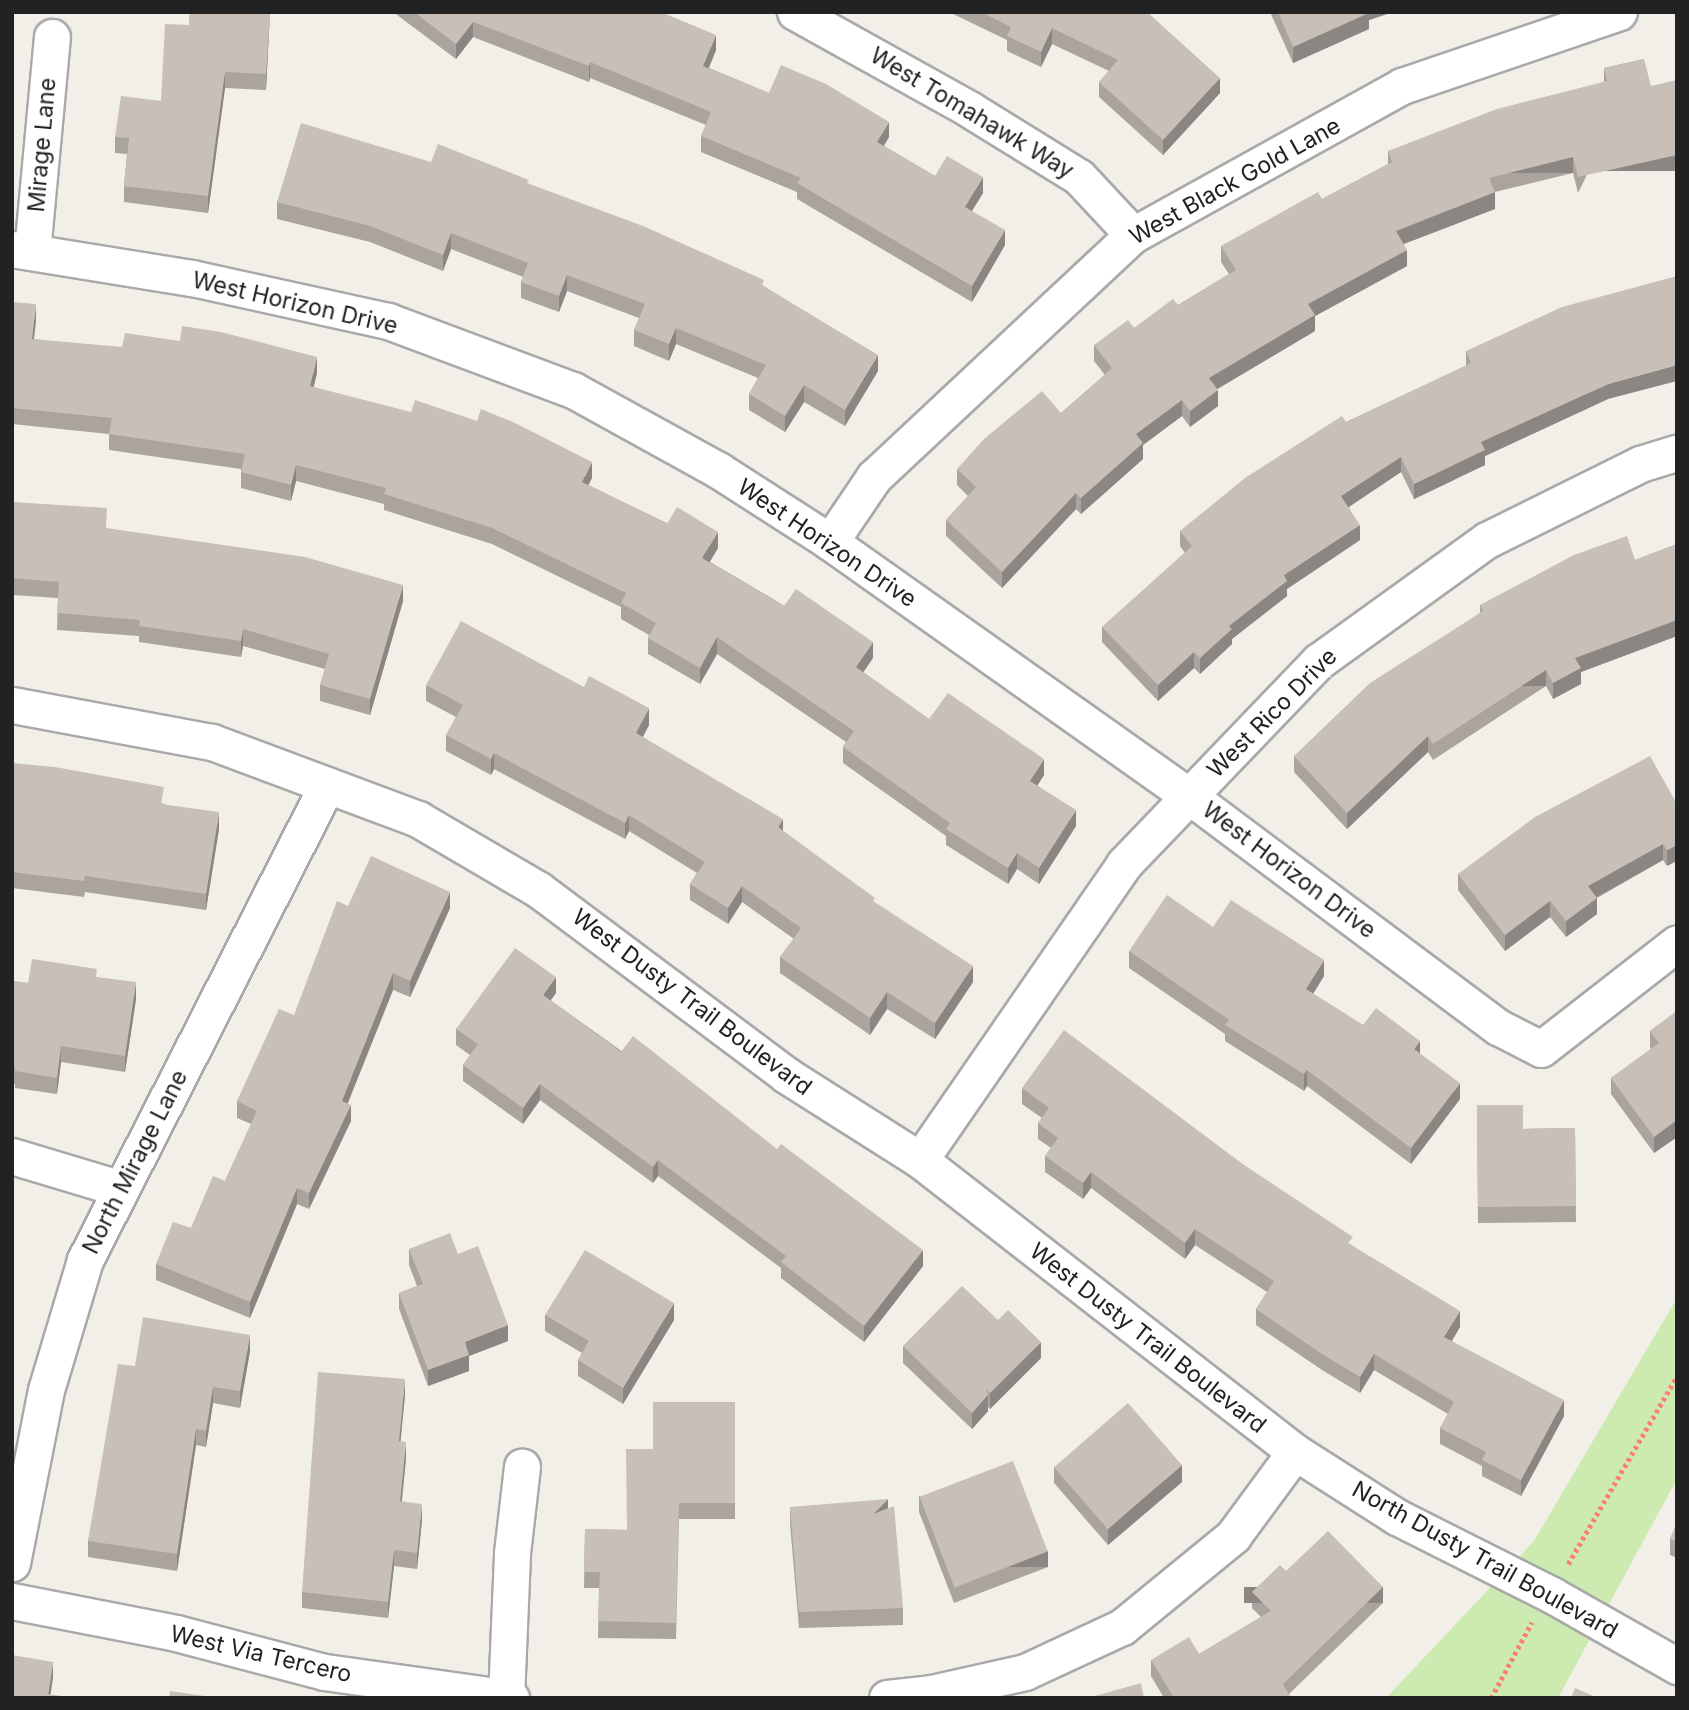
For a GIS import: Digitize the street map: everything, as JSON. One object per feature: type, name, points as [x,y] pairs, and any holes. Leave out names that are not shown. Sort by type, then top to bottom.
[{"type":"street","name":"West Tomahawk Way","points":[[795,12],[970,109],[1079,177],[1133,234]]},
{"type":"street","name":"West Black Gold Lane","points":[[830,542],[874,477],[1133,234],[1402,86],[1619,12]]},
{"type":"street","name":"Mirage Lane","points":[[22,251],[52,37]]},
{"type":"street","name":"West Horizon Drive","points":[[22,251],[192,278],[388,321],[573,390],[718,470],[830,542],[1189,796],[1497,1027],[1541,1049],[1677,943]]},
{"type":"street","name":"West Rico Drive","points":[[920,1160],[1124,864],[1319,661],[1487,540],[1640,464],[1677,453]]},
{"type":"street","name":"West Dusty Trail Boulevard","points":[[12,705],[212,742],[418,819],[539,890],[786,1075],[920,1160],[1296,1452]]},
{"type":"street","name":"North Mirage Lane","points":[[12,1563],[46,1390],[85,1260],[119,1188],[327,785]]},
{"type":"street","points":[[12,1156],[119,1188]]},
{"type":"street","points":[[887,1698],[931,1693],[1025,1672],[1122,1627],[1233,1536],[1296,1452]]},
{"type":"street","name":"North Dusty Trail Boulevard","points":[[1296,1452],[1397,1517],[1552,1595],[1677,1667]]},
{"type":"street","points":[[508,1698],[512,1553],[522,1468]]},
{"type":"street","name":"West Via Tercero","points":[[12,1601],[176,1633],[325,1672],[508,1698]]},
{"type":"path","points":[[1491,1698],[1525,1632],[1552,1595],[1677,1376]]},
{"type":"green space","points":[[1677,1298],[1677,1479],[1558,1698],[1386,1698],[1534,1541]]},
{"type":"building","points":[[190,12],[270,12],[266,74],[225,72],[208,196],[124,186],[129,138],[115,137],[121,96],[161,101],[165,24],[189,25]]},
{"type":"building","points":[[414,12],[661,12],[716,35],[703,66],[769,93],[781,65],[826,84],[889,122],[877,142],[935,176],[947,156],[983,177],[965,207],[1005,230],[972,286],[797,183],[801,178],[701,136],[711,112],[590,62],[589,66],[473,22],[456,44]]},
{"type":"building","points":[[981,12],[1147,12],[1220,78],[1163,140],[1099,82],[1118,60],[1052,28],[1041,52],[1007,36],[1011,27]]},
{"type":"building","points":[[1278,12],[1368,12],[1369,13],[1293,47]]},
{"type":"building","points":[[1644,59],[1651,86],[1677,80],[1677,155],[1578,177],[1573,157],[1489,178],[1495,192],[1396,231],[1407,250],[1308,304],[1315,315],[1209,378],[1218,390],[1190,411],[1182,400],[1136,434],[1143,443],[1081,498],[1076,493],[1002,572],[946,520],[976,487],[957,469],[984,439],[1042,391],[1061,413],[1112,368],[1094,345],[1128,320],[1134,328],[1173,299],[1178,305],[1236,270],[1221,246],[1318,192],[1322,199],[1392,162],[1388,151],[1497,109],[1607,81],[1604,68]]},
{"type":"building","points":[[301,123],[431,162],[438,144],[529,180],[527,183],[643,226],[764,280],[762,285],[878,355],[845,410],[804,385],[785,416],[749,394],[766,365],[676,328],[669,344],[634,330],[645,304],[567,275],[559,296],[521,282],[528,263],[451,233],[443,255],[370,226],[277,202]]},
{"type":"building","points":[[1677,276],[1677,365],[1608,384],[1481,442],[1485,450],[1414,484],[1401,457],[1341,496],[1360,525],[1284,575],[1287,581],[1229,626],[1232,629],[1200,658],[1194,652],[1158,685],[1102,627],[1192,546],[1180,531],[1245,478],[1342,416],[1346,422],[1471,363],[1466,351],[1562,307]]},
{"type":"building","points":[[12,302],[36,304],[32,339],[122,347],[125,333],[180,341],[182,326],[221,332],[317,357],[310,386],[411,412],[415,400],[477,421],[481,409],[515,423],[592,462],[582,482],[667,524],[677,507],[718,532],[702,558],[784,606],[796,589],[873,642],[856,667],[929,719],[948,693],[1044,759],[1030,781],[1076,810],[1039,868],[1017,853],[1008,868],[946,829],[950,823],[843,747],[854,731],[717,637],[700,668],[648,638],[656,623],[621,603],[626,593],[492,528],[384,494],[386,488],[296,465],[291,485],[241,472],[245,454],[109,434],[112,418],[12,408]]},
{"type":"building","points":[[12,502],[107,508],[106,528],[305,557],[403,585],[370,699],[320,685],[329,654],[243,629],[241,641],[139,626],[140,620],[57,613],[59,582],[12,578]]},
{"type":"building","points":[[1627,536],[1635,560],[1677,544],[1677,620],[1575,658],[1581,668],[1553,683],[1546,670],[1433,744],[1428,736],[1347,813],[1294,756],[1370,683],[1483,611],[1480,605],[1574,555]]},
{"type":"building","points":[[461,621],[584,687],[589,676],[649,708],[636,733],[783,819],[778,827],[875,898],[873,901],[973,966],[935,1023],[887,992],[870,1018],[780,957],[801,928],[742,886],[728,908],[690,884],[705,862],[629,815],[625,823],[494,753],[491,759],[446,735],[463,705],[426,685]]},
{"type":"building","points":[[1650,756],[1677,804],[1677,845],[1667,850],[1663,844],[1588,886],[1597,898],[1566,921],[1550,901],[1505,935],[1458,874],[1535,817]]},
{"type":"building","points":[[12,763],[55,767],[164,787],[161,804],[219,812],[206,894],[85,876],[84,881],[12,872]]},
{"type":"building","points":[[371,856],[450,892],[410,981],[393,973],[342,1101],[351,1105],[309,1193],[297,1188],[250,1302],[156,1264],[173,1222],[191,1228],[213,1176],[225,1181],[257,1111],[237,1101],[279,1009],[294,1015],[337,901],[348,906]]},
{"type":"building","points":[[1167,895],[1213,927],[1231,900],[1324,960],[1306,989],[1363,1025],[1376,1008],[1420,1041],[1414,1049],[1460,1083],[1411,1148],[1307,1070],[1304,1074],[1225,1025],[1229,1020],[1129,951]]},
{"type":"building","points":[[515,948],[556,977],[543,995],[621,1052],[633,1036],[777,1149],[781,1144],[923,1250],[864,1326],[781,1262],[786,1256],[658,1160],[653,1167],[540,1084],[523,1108],[463,1065],[478,1044],[456,1029]]},
{"type":"building","points":[[32,959],[97,969],[96,977],[136,982],[125,1056],[61,1046],[57,1078],[15,1071],[15,1067],[12,1067],[12,981],[28,983]]},
{"type":"building","points":[[1677,1011],[1677,1120],[1654,1137],[1611,1078],[1659,1043],[1650,1031]]},
{"type":"building","points":[[1064,1030],[1244,1165],[1353,1237],[1348,1243],[1460,1311],[1444,1337],[1564,1400],[1521,1480],[1482,1460],[1486,1452],[1440,1428],[1454,1402],[1374,1354],[1360,1377],[1256,1309],[1274,1281],[1195,1229],[1185,1243],[1091,1172],[1083,1183],[1045,1156],[1058,1138],[1038,1123],[1049,1108],[1022,1088]]},
{"type":"building","points":[[1477,1105],[1523,1105],[1523,1129],[1575,1128],[1576,1206],[1478,1207]]},
{"type":"building","points":[[450,1233],[458,1254],[478,1246],[508,1325],[465,1342],[469,1355],[428,1370],[399,1293],[423,1284],[409,1249]]},
{"type":"building","points":[[585,1250],[674,1303],[623,1388],[578,1360],[589,1341],[545,1315]]},
{"type":"building","points":[[962,1286],[998,1320],[1008,1310],[1041,1342],[990,1393],[986,1388],[988,1395],[972,1413],[903,1346]]},
{"type":"building","points":[[143,1317],[250,1335],[240,1391],[213,1387],[206,1431],[196,1429],[177,1554],[88,1541],[118,1364],[135,1366]]},
{"type":"building","points":[[318,1372],[405,1379],[399,1441],[406,1442],[400,1501],[422,1504],[417,1553],[394,1550],[388,1602],[302,1592]]},
{"type":"building","points":[[653,1402],[735,1402],[735,1503],[679,1503],[676,1623],[598,1621],[600,1572],[584,1572],[585,1529],[627,1530],[626,1449],[653,1449]]},
{"type":"building","points":[[1128,1403],[1182,1465],[1108,1529],[1054,1467]]},
{"type":"building","points":[[1013,1461],[1048,1552],[954,1587],[920,1497]]},
{"type":"building","points":[[888,1499],[873,1514],[894,1506],[903,1608],[799,1612],[790,1507]]},
{"type":"building","points":[[1677,1523],[1677,1542],[1670,1539]]},
{"type":"building","points":[[1328,1531],[1383,1587],[1283,1684],[1291,1698],[1174,1698],[1151,1660],[1189,1637],[1199,1654],[1271,1611],[1252,1592],[1280,1565],[1286,1571]]},
{"type":"building","points":[[12,1655],[53,1662],[48,1694],[76,1698],[12,1698]]},
{"type":"building","points":[[1141,1683],[1144,1698],[1088,1698]]},
{"type":"building","points":[[1575,1688],[1598,1698],[1571,1698]]},
{"type":"building","points":[[170,1691],[212,1697],[169,1698]]}]
